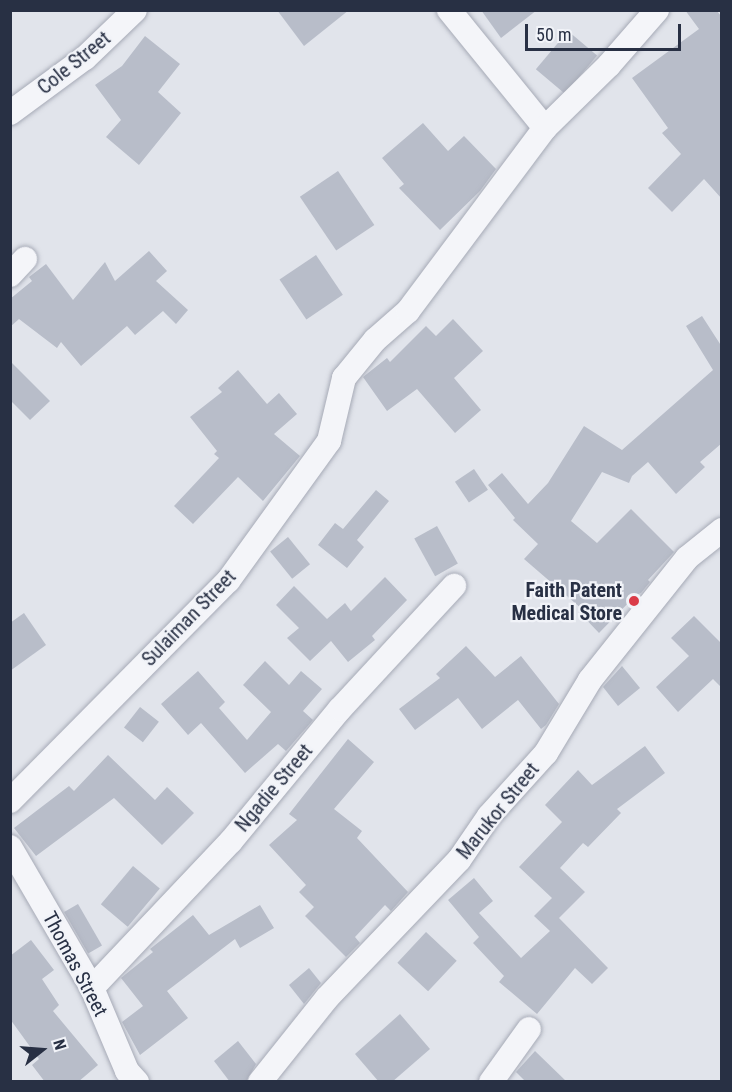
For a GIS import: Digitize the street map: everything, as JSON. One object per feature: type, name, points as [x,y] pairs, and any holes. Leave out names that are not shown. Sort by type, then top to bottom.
[{"type":"street","name":"Cole Street","points":[[10,113],[85,58],[135,10]]},
{"type":"street","points":[[449,10],[545,128],[609,65],[657,10]]},
{"type":"street","name":"Sulaiman Street","points":[[10,801],[228,581],[329,441],[344,378],[375,340],[408,310],[545,128]]},
{"type":"street","name":"Marukor Street","points":[[260,1082],[327,998],[459,860],[489,816],[546,753],[590,680],[687,558],[722,530]]},
{"type":"street","name":"Ngadie Street","points":[[92,988],[231,841],[340,709],[453,586]]},
{"type":"street","name":"Thomas Street","points":[[10,847],[92,988],[126,1078]]},
{"type":"street","points":[[491,1082],[529,1029]]},
{"type":"building","points":[[277,10],[349,10],[304,46]]},
{"type":"building","points":[[481,10],[537,10],[501,38]]},
{"type":"building","points":[[685,10],[716,10],[722,17],[722,199],[704,179],[672,212],[648,188],[681,154],[662,133],[668,128],[632,78],[699,29]]},
{"type":"building","points":[[568,31],[597,55],[565,94],[536,69]]},
{"type":"building","points":[[145,36],[180,64],[158,92],[181,113],[139,165],[106,137],[121,120],[95,85],[122,66]]},
{"type":"building","points":[[423,123],[448,151],[464,136],[496,169],[480,191],[440,230],[399,188],[404,184],[382,158]]},
{"type":"building","points":[[338,171],[374,225],[336,251],[300,197]]},
{"type":"building","points":[[149,251],[167,271],[156,281],[188,310],[176,324],[163,311],[135,335],[127,326],[81,366],[61,342],[57,348],[19,319],[10,327],[10,299],[32,281],[29,277],[46,264],[73,300],[105,262],[115,281]]},
{"type":"building","points":[[316,255],[343,295],[306,319],[280,280]]},
{"type":"building","points":[[702,316],[722,347],[722,443],[700,462],[705,467],[676,494],[648,462],[632,476],[629,483],[602,472],[571,521],[597,543],[631,509],[674,552],[648,580],[650,582],[641,593],[636,595],[599,633],[579,612],[582,609],[524,559],[538,544],[513,520],[515,518],[488,485],[502,473],[528,504],[548,483],[584,426],[622,450],[713,370],[686,326]]},
{"type":"building","points":[[453,319],[483,351],[454,378],[481,410],[455,433],[417,389],[387,411],[363,377],[387,358],[390,362],[426,326],[436,336]]},
{"type":"building","points":[[10,361],[50,401],[30,420],[10,400]]},
{"type":"building","points":[[238,370],[267,404],[279,393],[297,414],[274,434],[300,456],[263,501],[238,477],[193,524],[174,506],[219,458],[214,454],[217,451],[190,417],[222,392],[218,388]]},
{"type":"building","points":[[474,469],[488,490],[469,503],[455,482]]},
{"type":"building","points":[[376,490],[389,501],[357,540],[364,547],[347,568],[318,545],[335,523],[343,529]]},
{"type":"building","points":[[437,526],[458,564],[435,576],[414,539]]},
{"type":"building","points":[[288,537],[310,564],[292,579],[270,551]]},
{"type":"building","points":[[385,577],[407,600],[372,636],[375,640],[348,662],[331,641],[310,661],[287,638],[299,628],[276,605],[294,586],[327,619],[345,603],[351,611]]},
{"type":"building","points":[[24,613],[46,645],[10,671],[10,623]]},
{"type":"building","points":[[694,616],[722,644],[722,688],[713,679],[678,712],[656,687],[689,656],[671,638]]},
{"type":"building","points":[[466,646],[495,677],[521,656],[559,704],[546,725],[541,729],[518,700],[482,729],[458,698],[415,730],[399,709],[440,678],[436,674]]},
{"type":"building","points":[[265,661],[289,685],[301,671],[322,689],[303,711],[313,720],[286,751],[278,744],[245,773],[201,723],[188,735],[161,704],[198,671],[225,702],[219,708],[247,740],[271,712],[243,685]]},
{"type":"building","points":[[622,666],[640,688],[618,706],[603,687]]},
{"type":"building","points":[[140,707],[159,722],[143,742],[124,727]]},
{"type":"building","points":[[348,739],[374,762],[334,809],[362,831],[357,838],[408,892],[391,911],[385,905],[355,937],[360,943],[346,957],[305,916],[314,907],[299,892],[306,885],[269,845],[297,820],[289,814]]},
{"type":"building","points":[[645,746],[665,773],[617,809],[621,813],[588,847],[583,843],[560,868],[585,892],[559,918],[608,968],[592,984],[575,968],[537,1014],[499,982],[504,976],[473,943],[479,937],[448,900],[474,878],[493,901],[479,913],[521,958],[550,931],[534,916],[552,898],[519,867],[562,822],[545,805],[578,770],[592,785]]},
{"type":"building","points":[[108,755],[155,800],[167,787],[194,813],[162,845],[114,798],[36,856],[14,828],[69,786],[74,791]]},
{"type":"building","points":[[133,866],[160,888],[128,927],[101,904]]},
{"type":"building","points":[[78,904],[102,946],[88,954],[64,912]]},
{"type":"building","points":[[260,905],[274,928],[240,948],[235,939],[167,991],[188,1018],[140,1055],[122,1022],[143,1006],[121,978],[153,952],[150,949],[193,915],[209,935]]},
{"type":"building","points":[[426,932],[457,961],[428,991],[397,963]]},
{"type":"building","points":[[31,940],[54,970],[42,979],[59,1005],[53,1011],[98,1065],[78,1082],[45,1082],[32,1065],[39,1059],[10,1019],[10,956]]},
{"type":"building","points":[[309,968],[321,983],[304,1004],[289,985]]},
{"type":"building","points":[[400,1014],[430,1049],[392,1082],[379,1082],[355,1054]]},
{"type":"building","points":[[238,1041],[256,1064],[246,1082],[230,1082],[214,1061]]},
{"type":"building","points":[[535,1051],[567,1082],[526,1082],[516,1072]]},
{"type":"place","name":"Faith Patent Medical Store","points":[[634,601]]}]
